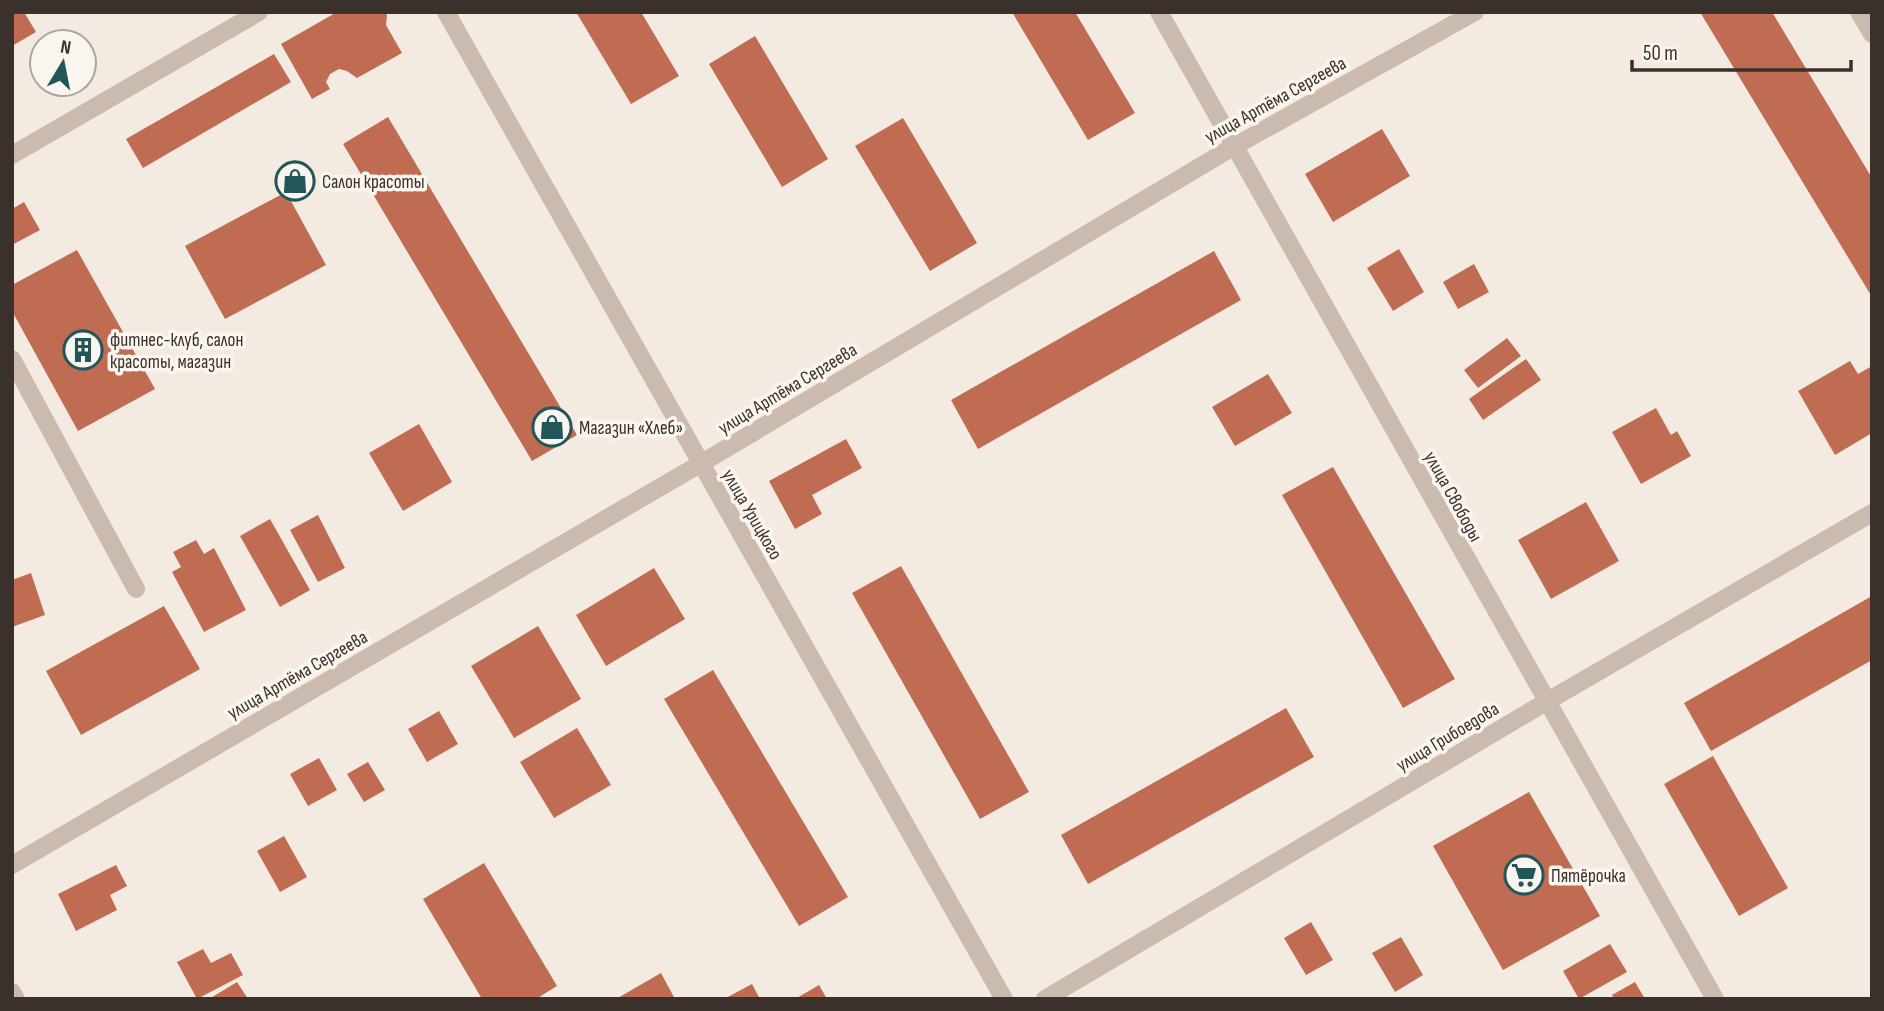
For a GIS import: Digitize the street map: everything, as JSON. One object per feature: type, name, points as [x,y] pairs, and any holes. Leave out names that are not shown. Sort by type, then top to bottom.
[{"type":"street","points":[[12,155],[259,12]]},
{"type":"street","name":"улица Урицкого","points":[[446,12],[1004,999]]},
{"type":"street","name":"улица Свободы","points":[[1158,12],[1715,999]]},
{"type":"street","name":"улица Артёма Сергеева","points":[[12,865],[700,464],[1233,147],[1475,12]]},
{"type":"street","points":[[1859,12],[1872,34]]},
{"type":"street","points":[[12,359],[136,589]]},
{"type":"street","name":"улица Грибоедова","points":[[1045,999],[1546,702],[1872,513]]},
{"type":"street","points":[[12,992],[16,999]]},
{"type":"building","points":[[12,12],[24,12],[34,28],[28,28],[28,37],[12,46]]},
{"type":"building","points":[[337,12],[384,12],[387,15],[386,25],[402,53],[357,78],[339,69],[330,74],[326,82],[330,89],[312,99],[281,44]]},
{"type":"building","points":[[576,12],[641,12],[679,76],[631,104]]},
{"type":"building","points":[[1012,12],[1075,12],[1135,113],[1088,140]]},
{"type":"building","points":[[1700,12],[1772,12],[1872,178],[1872,297]]},
{"type":"building","points":[[755,36],[828,159],[782,187],[709,64]]},
{"type":"building","points":[[274,54],[291,82],[143,168],[126,139]]},
{"type":"building","points":[[388,117],[577,435],[532,461],[343,144]]},
{"type":"building","points":[[903,118],[977,243],[930,271],[855,146]]},
{"type":"building","points":[[1382,129],[1410,176],[1333,222],[1305,174]]},
{"type":"building","points":[[286,192],[326,265],[225,319],[185,246]]},
{"type":"building","points":[[24,202],[40,230],[12,245],[12,209]]},
{"type":"building","points":[[1399,249],[1424,292],[1393,311],[1367,268]]},
{"type":"building","name":"фитнес-клуб, салон красоты, магазин","points":[[77,250],[155,389],[78,431],[12,311],[12,285]]},
{"type":"building","points":[[1214,251],[1241,300],[978,449],[951,400]]},
{"type":"building","points":[[1474,264],[1489,292],[1458,309],[1443,282]]},
{"type":"building","points":[[1507,338],[1521,356],[1478,388],[1464,370]]},
{"type":"building","points":[[1526,359],[1541,380],[1483,420],[1469,399]]},
{"type":"building","points":[[1850,361],[1858,374],[1872,366],[1872,433],[1835,455],[1798,391]]},
{"type":"building","points":[[1268,374],[1292,413],[1235,446],[1212,407]]},
{"type":"building","points":[[1656,408],[1671,435],[1677,431],[1691,456],[1641,484],[1612,432]]},
{"type":"building","points":[[419,424],[452,482],[403,511],[369,453]]},
{"type":"building","points":[[846,439],[862,468],[812,495],[822,514],[795,529],[769,481]]},
{"type":"building","points":[[1333,467],[1455,679],[1403,708],[1282,495]]},
{"type":"building","points":[[1586,502],[1619,561],[1551,599],[1518,540]]},
{"type":"building","points":[[318,515],[345,568],[318,582],[290,530]]},
{"type":"building","points":[[270,519],[310,590],[280,607],[240,536]]},
{"type":"building","points":[[196,540],[204,554],[214,548],[246,610],[204,632],[172,572],[181,567],[173,552]]},
{"type":"building","points":[[901,566],[1029,792],[980,819],[852,593]]},
{"type":"building","points":[[654,568],[685,619],[606,666],[576,615]]},
{"type":"building","points":[[31,573],[45,615],[12,627],[12,580]]},
{"type":"building","points":[[1872,596],[1872,660],[1711,751],[1684,703]]},
{"type":"building","points":[[164,606],[200,669],[81,735],[46,671]]},
{"type":"building","points":[[538,626],[581,699],[514,738],[471,666]]},
{"type":"building","points":[[713,670],[848,897],[799,926],[664,699]]},
{"type":"building","points":[[1286,708],[1314,757],[1088,884],[1061,835]]},
{"type":"building","points":[[439,711],[458,744],[427,762],[408,729]]},
{"type":"building","points":[[577,728],[611,785],[554,818],[520,762]]},
{"type":"building","points":[[1713,756],[1788,888],[1739,916],[1664,784]]},
{"type":"building","points":[[319,758],[337,790],[308,806],[290,774]]},
{"type":"building","points":[[368,762],[385,790],[364,802],[347,774]]},
{"type":"building","points":[[1529,792],[1600,916],[1503,970],[1433,846]]},
{"type":"building","points":[[284,836],[307,877],[280,892],[257,851]]},
{"type":"building","points":[[484,863],[557,986],[536,999],[482,999],[423,899]]},
{"type":"building","points":[[116,865],[127,886],[110,895],[117,910],[76,931],[58,894]]},
{"type":"building","points":[[1311,922],[1333,960],[1306,975],[1284,938]]},
{"type":"building","points":[[1401,937],[1423,975],[1395,992],[1372,953]]},
{"type":"building","points":[[1610,944],[1627,972],[1579,999],[1563,971]]},
{"type":"building","points":[[203,949],[211,963],[231,953],[243,975],[197,999],[177,962]]},
{"type":"building","points":[[661,973],[675,999],[616,999]]},
{"type":"building","points":[[237,982],[248,999],[209,999]]},
{"type":"building","points":[[1635,982],[1645,999],[1614,999],[1612,995]]},
{"type":"building","points":[[752,984],[760,999],[724,999]]},
{"type":"building","points":[[819,985],[827,999],[795,999]]},
{"type":"place","name":"Салон красоты","points":[[295,181]]},
{"type":"place","name":"фитнес-клуб, салон красоты, магазин","points":[[83,350]]},
{"type":"place","name":"Магазин «Хлеб»","points":[[552,427]]},
{"type":"place","name":"Пятёрочка","points":[[1524,875]]}]
